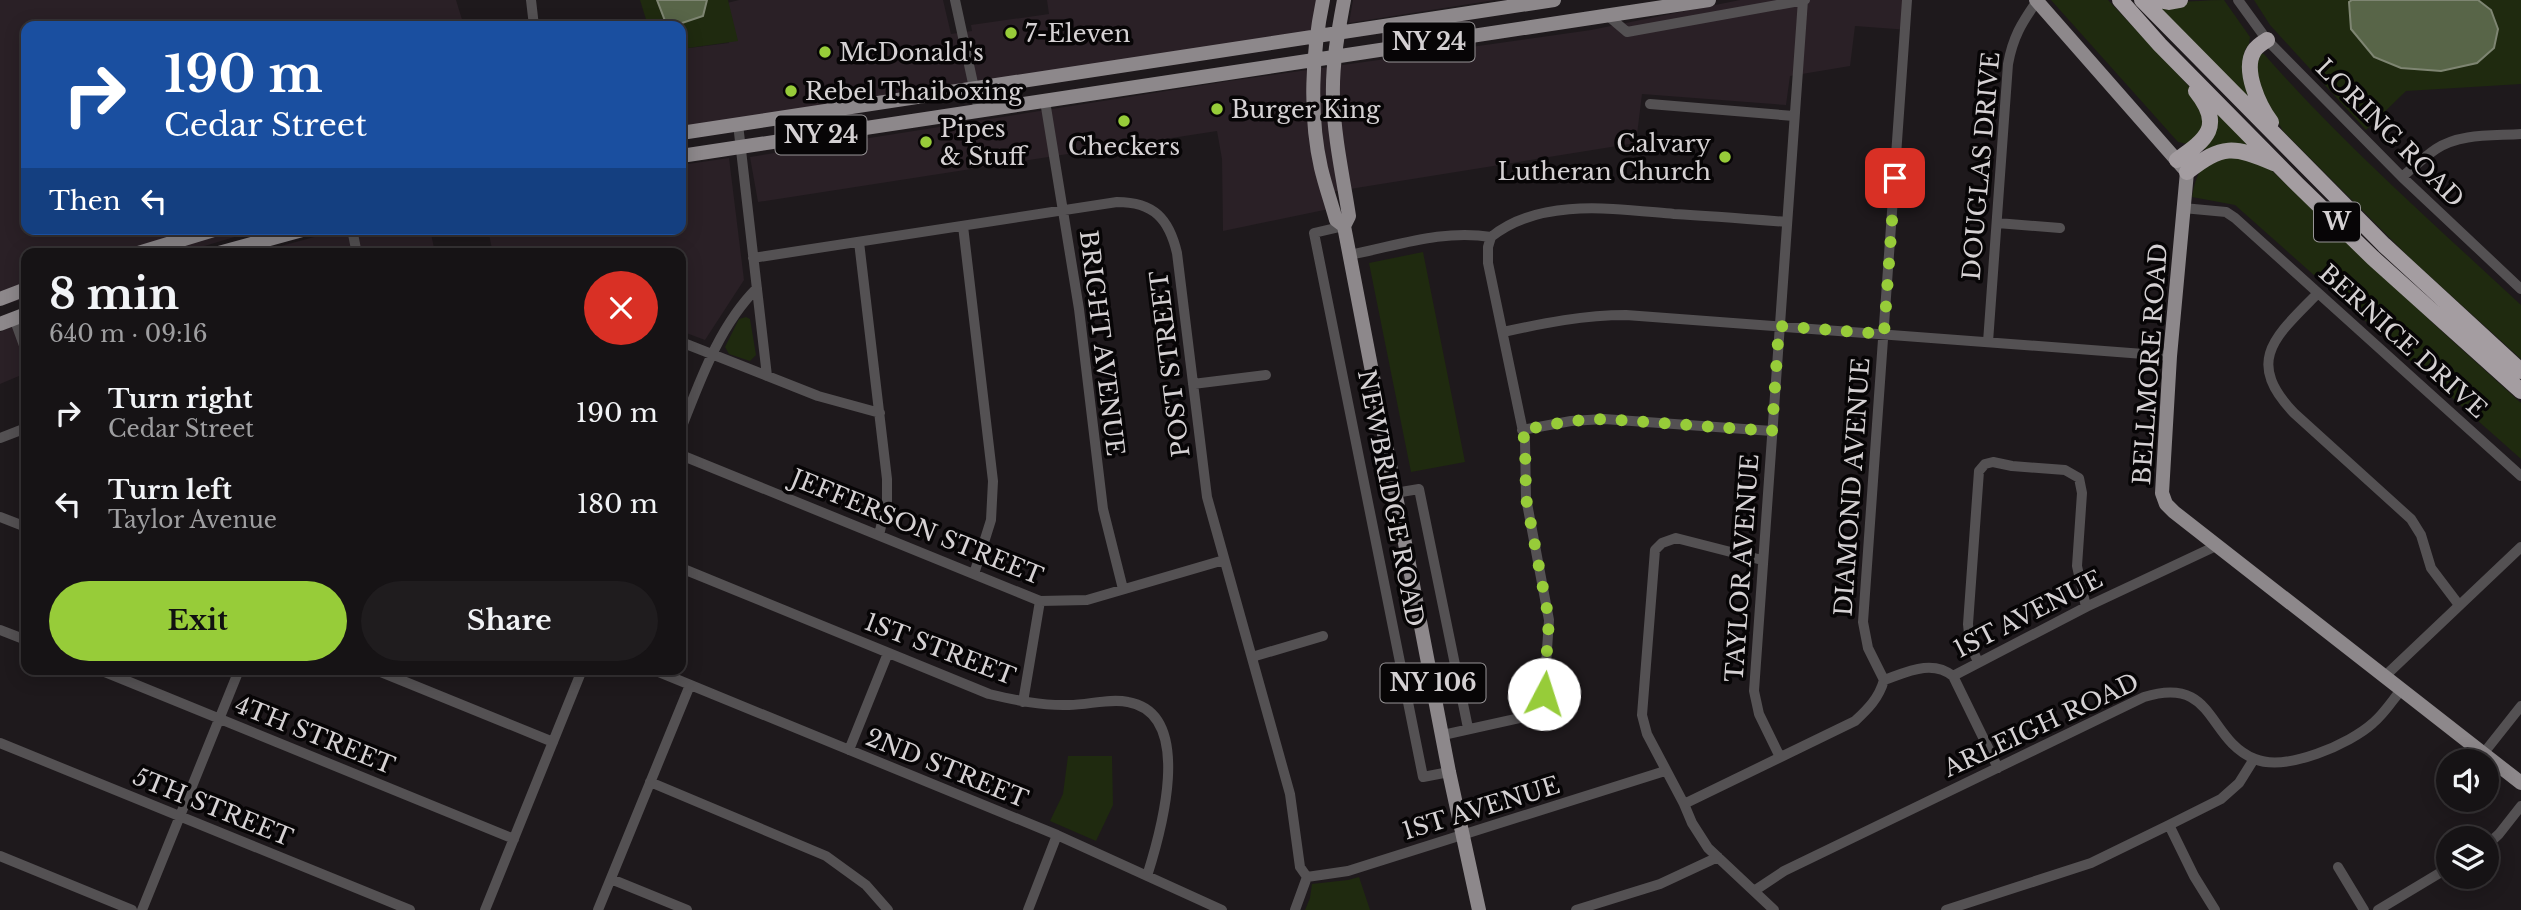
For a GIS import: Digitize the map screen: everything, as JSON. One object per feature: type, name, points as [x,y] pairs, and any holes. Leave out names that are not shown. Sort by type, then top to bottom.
[{"type":"highway","name":"W","points":[[2120,0],[2160,45],[2373,258],[2521,391]]},
{"type":"highway","name":"W","points":[[2142,0],[2384,245],[2521,372]]},
{"type":"highway","points":[[2158,0],[2180,0]]},
{"type":"highway","points":[[2267,40],[2256,48],[2249,65],[2264,113],[2295,155]]},
{"type":"highway","points":[[2160,45],[2206,103],[2209,112],[2209,132],[2182,166]]},
{"type":"highway","points":[[2182,166],[2227,150],[2246,152],[2279,164]]},
{"type":"main road","name":"NY 106","points":[[1316,58],[1323,0]]},
{"type":"main road","name":"NY 106","points":[[1339,32],[1344,0]]},
{"type":"main road","name":"NY 24","points":[[686,132],[1554,0]]},
{"type":"main road","points":[[2037,0],[2182,166]]},
{"type":"main road","name":"NY 24","points":[[686,155],[1705,1]]},
{"type":"main road","name":"NEWBRIDGE ROAD","points":[[1339,32],[1333,100],[1349,216],[1344,226],[1449,772],[1479,910]]},
{"type":"main road","name":"NEWBRIDGE ROAD","points":[[1316,58],[1314,109],[1318,147],[1336,220],[1344,226]]},
{"type":"main road","name":"BELLMORE ROAD","points":[[2182,166],[2183,208],[2162,493],[2166,503],[2216,546],[2477,749]]},
{"type":"main road","points":[[155,248],[197,235]]},
{"type":"main road","points":[[237,248],[284,235]]},
{"type":"main road","points":[[0,299],[21,291]]},
{"type":"main road","points":[[0,324],[20,316]]},
{"type":"main road","name":"BELLMORE ROAD","points":[[2499,766],[2521,783]]},
{"type":"street","points":[[531,0],[533,21]]},
{"type":"street","points":[[955,0],[979,111]]},
{"type":"street","points":[[1607,15],[1628,32],[1804,0]]},
{"type":"street","name":"TAYLOR AVENUE","points":[[1780,757],[1759,714],[1754,691],[1804,0]]},
{"type":"street","name":"DIAMOND AVENUE","points":[[1884,680],[1868,648],[1863,622],[1907,0]]},
{"type":"street","name":"DOUGLAS DRIVE","points":[[1988,342],[2011,45],[2017,29],[2037,0]]},
{"type":"street","name":"LORING ROAD","points":[[2238,0],[2267,40],[2402,177],[2521,289]]},
{"type":"street","name":"BRIGHT AVENUE","points":[[1045,101],[1079,309],[1103,509],[1124,589]]},
{"type":"street","points":[[1650,104],[1794,116]]},
{"type":"street","points":[[738,124],[767,376]]},
{"type":"street","points":[[2402,177],[2434,150],[2448,142],[2521,134]]},
{"type":"street","name":"POST STREET","points":[[753,258],[1131,202],[1154,211],[1169,226],[1177,253],[1207,497],[1290,794],[1300,867],[1307,877]]},
{"type":"street","name":"BERNICE DRIVE","points":[[2183,208],[2226,212],[2248,228],[2521,476]]},
{"type":"street","points":[[1443,735],[1529,716],[1539,707],[1544,694],[1549,620],[1526,498],[1525,442],[1488,263],[1491,237],[1504,227],[1544,214],[1581,209],[1787,222]]},
{"type":"street","points":[[1997,223],[2060,228]]},
{"type":"street","points":[[963,226],[993,481],[991,520],[974,574]]},
{"type":"street","name":"NEWBRIDGE ROAD","points":[[1344,226],[1314,233],[1423,777],[1449,772]]},
{"type":"street","points":[[1349,255],[1432,236],[1456,234],[1491,237]]},
{"type":"street","points":[[859,242],[887,479],[887,501],[878,535]]},
{"type":"street","points":[[686,417],[713,355],[735,314],[757,288]]},
{"type":"street","points":[[2318,293],[2276,340],[2269,353],[2268,372],[2271,385],[2278,397],[2294,413],[2411,519],[2421,535],[2431,568],[2459,605]]},
{"type":"street","points":[[1503,332],[1595,315],[1626,315],[2170,356]]},
{"type":"street","points":[[686,344],[842,404],[880,414]]},
{"type":"street","points":[[1193,384],[1266,375]]},
{"type":"street","points":[[1522,430],[1571,421],[1604,419],[1772,431]]},
{"type":"street","points":[[0,438],[21,430]]},
{"type":"street","name":"JEFFERSON STREET","points":[[686,457],[1040,601],[1087,600],[1224,560]]},
{"type":"street","points":[[1978,662],[1970,644],[1968,624],[1979,471],[1985,464],[1993,462],[2012,467],[2065,470],[2079,478],[2082,494],[2077,566],[2086,607]]},
{"type":"street","name":"NEWBRIDGE ROAD","points":[[1395,493],[1419,489],[1468,729]]},
{"type":"street","points":[[0,517],[21,525]]},
{"type":"street","points":[[1762,560],[1676,538],[1662,543],[1655,550],[1642,715],[1647,734],[1665,771],[1708,848],[1774,910]]},
{"type":"street","name":"1ST AVENUE","points":[[1884,680],[1929,667],[1944,668],[1953,676],[2086,607],[2216,546]]},
{"type":"street","points":[[2384,677],[2521,547]]},
{"type":"street","name":"1ST STREET","points":[[686,570],[989,694],[1023,702],[1066,706],[1125,701],[1144,708],[1158,723],[1166,748],[1167,799],[1160,835],[1147,876]]},
{"type":"street","points":[[1023,702],[1040,601]]},
{"type":"street","points":[[0,630],[21,638]]},
{"type":"street","points":[[1252,657],[1323,636]]},
{"type":"street","points":[[849,750],[888,653]]},
{"type":"street","name":"4TH STREET","points":[[112,675],[514,839]]},
{"type":"street","points":[[142,910],[237,675]]},
{"type":"street","points":[[388,675],[553,742]]},
{"type":"street","points":[[485,910],[580,675]]},
{"type":"street","name":"2ND STREET","points":[[666,675],[1058,835],[1222,910]]},
{"type":"street","points":[[1953,676],[1997,768]]},
{"type":"street","points":[[1684,804],[1854,721],[1869,708],[1884,680]]},
{"type":"street","points":[[598,910],[690,685]]},
{"type":"street","points":[[1946,910],[2091,863],[2169,825],[2221,799],[2239,783],[2254,759],[2284,763],[2313,756],[2366,729],[2401,690]]},
{"type":"street","name":"ARLEIGH ROAD","points":[[1754,891],[1784,872],[1997,768],[2144,697],[2162,692],[2183,694],[2202,704],[2229,740],[2254,759]]},
{"type":"street","points":[[2487,749],[2521,706]]},
{"type":"street","name":"5TH STREET","points":[[0,743],[410,910]]},
{"type":"street","name":"1ST AVENUE","points":[[1307,877],[1348,871],[1665,771]]},
{"type":"street","points":[[650,782],[826,856],[866,885],[888,910]]},
{"type":"street","points":[[2499,834],[2521,806]]},
{"type":"street","points":[[2169,825],[2194,876],[2215,910]]},
{"type":"street","points":[[1028,910],[1058,835]]},
{"type":"street","points":[[0,856],[132,910]]},
{"type":"street","points":[[1576,910],[1667,881],[1717,857]]},
{"type":"street","points":[[2338,867],[2364,910]]},
{"type":"street","points":[[2378,910],[2436,875]]},
{"type":"street","points":[[1295,910],[1307,877]]},
{"type":"street","points":[[611,879],[688,910]]},
{"type":"shaded area","points":[[0,0],[456,0],[462,21],[21,21],[21,235],[241,235],[198,248],[21,248],[21,300],[0,306]]},
{"type":"shaded area","points":[[640,0],[728,0],[738,41],[686,48],[686,21],[646,21]]},
{"type":"shaded area","points":[[657,0],[707,0],[703,16],[686,22],[665,21]]},
{"type":"shaded area","points":[[739,0],[943,0],[951,34],[972,31],[971,25],[1049,14],[1047,0],[1322,0],[1317,35],[686,132],[686,48],[729,43],[719,5]]},
{"type":"shaded area","points":[[1353,0],[1495,0],[1349,23]]},
{"type":"shaded area","points":[[1740,0],[1909,0],[1909,30],[1855,26],[1850,66],[1790,76],[1786,105],[1642,94],[1636,143],[1325,193],[1329,209],[1223,231],[1222,159],[1217,131],[758,202],[750,157],[1229,81],[1591,30]]},
{"type":"shaded area","points":[[2051,0],[2108,0],[2200,98],[2205,123],[2197,137],[2188,144],[2178,142]]},
{"type":"shaded area","points":[[2151,0],[2224,0],[2250,37],[2243,62],[2251,95],[2248,98]]},
{"type":"shaded area","points":[[2254,0],[2521,0],[2521,84],[2406,91],[2366,130],[2270,25]]},
{"type":"shaded area","points":[[2478,0],[2491,10],[2498,29],[2494,48],[2477,63],[2441,71],[2401,68],[2374,57],[2351,29],[2349,2]]},
{"type":"shaded area","points":[[2259,53],[2264,54],[2325,120],[2389,182],[2521,305],[2521,359],[2412,260],[2283,131],[2265,100],[2254,63]]},
{"type":"shaded area","points":[[2220,113],[2254,146],[2219,145],[2205,150],[2202,147],[2216,114]]},
{"type":"shaded area","points":[[2240,154],[2265,164],[2521,403],[2521,459],[2235,205],[2192,197],[2197,177],[2206,164],[2219,157]]},
{"type":"shaded area","points":[[729,158],[744,280],[705,340],[686,333],[686,248],[492,248],[489,235],[686,235],[686,164]]},
{"type":"shaded area","points":[[322,235],[431,235],[434,248],[273,248]]},
{"type":"shaded area","points":[[1423,252],[1465,462],[1411,472],[1369,263]]},
{"type":"shaded area","points":[[739,319],[750,319],[756,355],[750,361],[729,354],[725,347]]},
{"type":"shaded area","points":[[21,326],[21,375],[0,384],[0,332]]},
{"type":"shaded area","points":[[1068,756],[1112,756],[1113,805],[1096,841],[1050,821],[1063,794]]},
{"type":"shaded area","points":[[1359,877],[1370,910],[1305,910],[1312,884]]},
{"type":"place","name":"7-Eleven","points":[[1011,33]]},
{"type":"place","name":"McDonald's","points":[[825,52]]},
{"type":"place","name":"Rebel Thaiboxing","points":[[791,91]]},
{"type":"place","name":"Burger King","points":[[1217,109]]},
{"type":"place","name":"Checkers","points":[[1124,121]]},
{"type":"place","name":"Pipes & Stuff","points":[[926,142]]},
{"type":"place","name":"Calvary Lutheran Church","points":[[1725,157]]},
{"type":"route","points":[[1544,694],[1549,620],[1524,486],[1525,442],[1522,430],[1571,421],[1604,419],[1772,431],[1779,326],[1884,334],[1895,178]]}]
